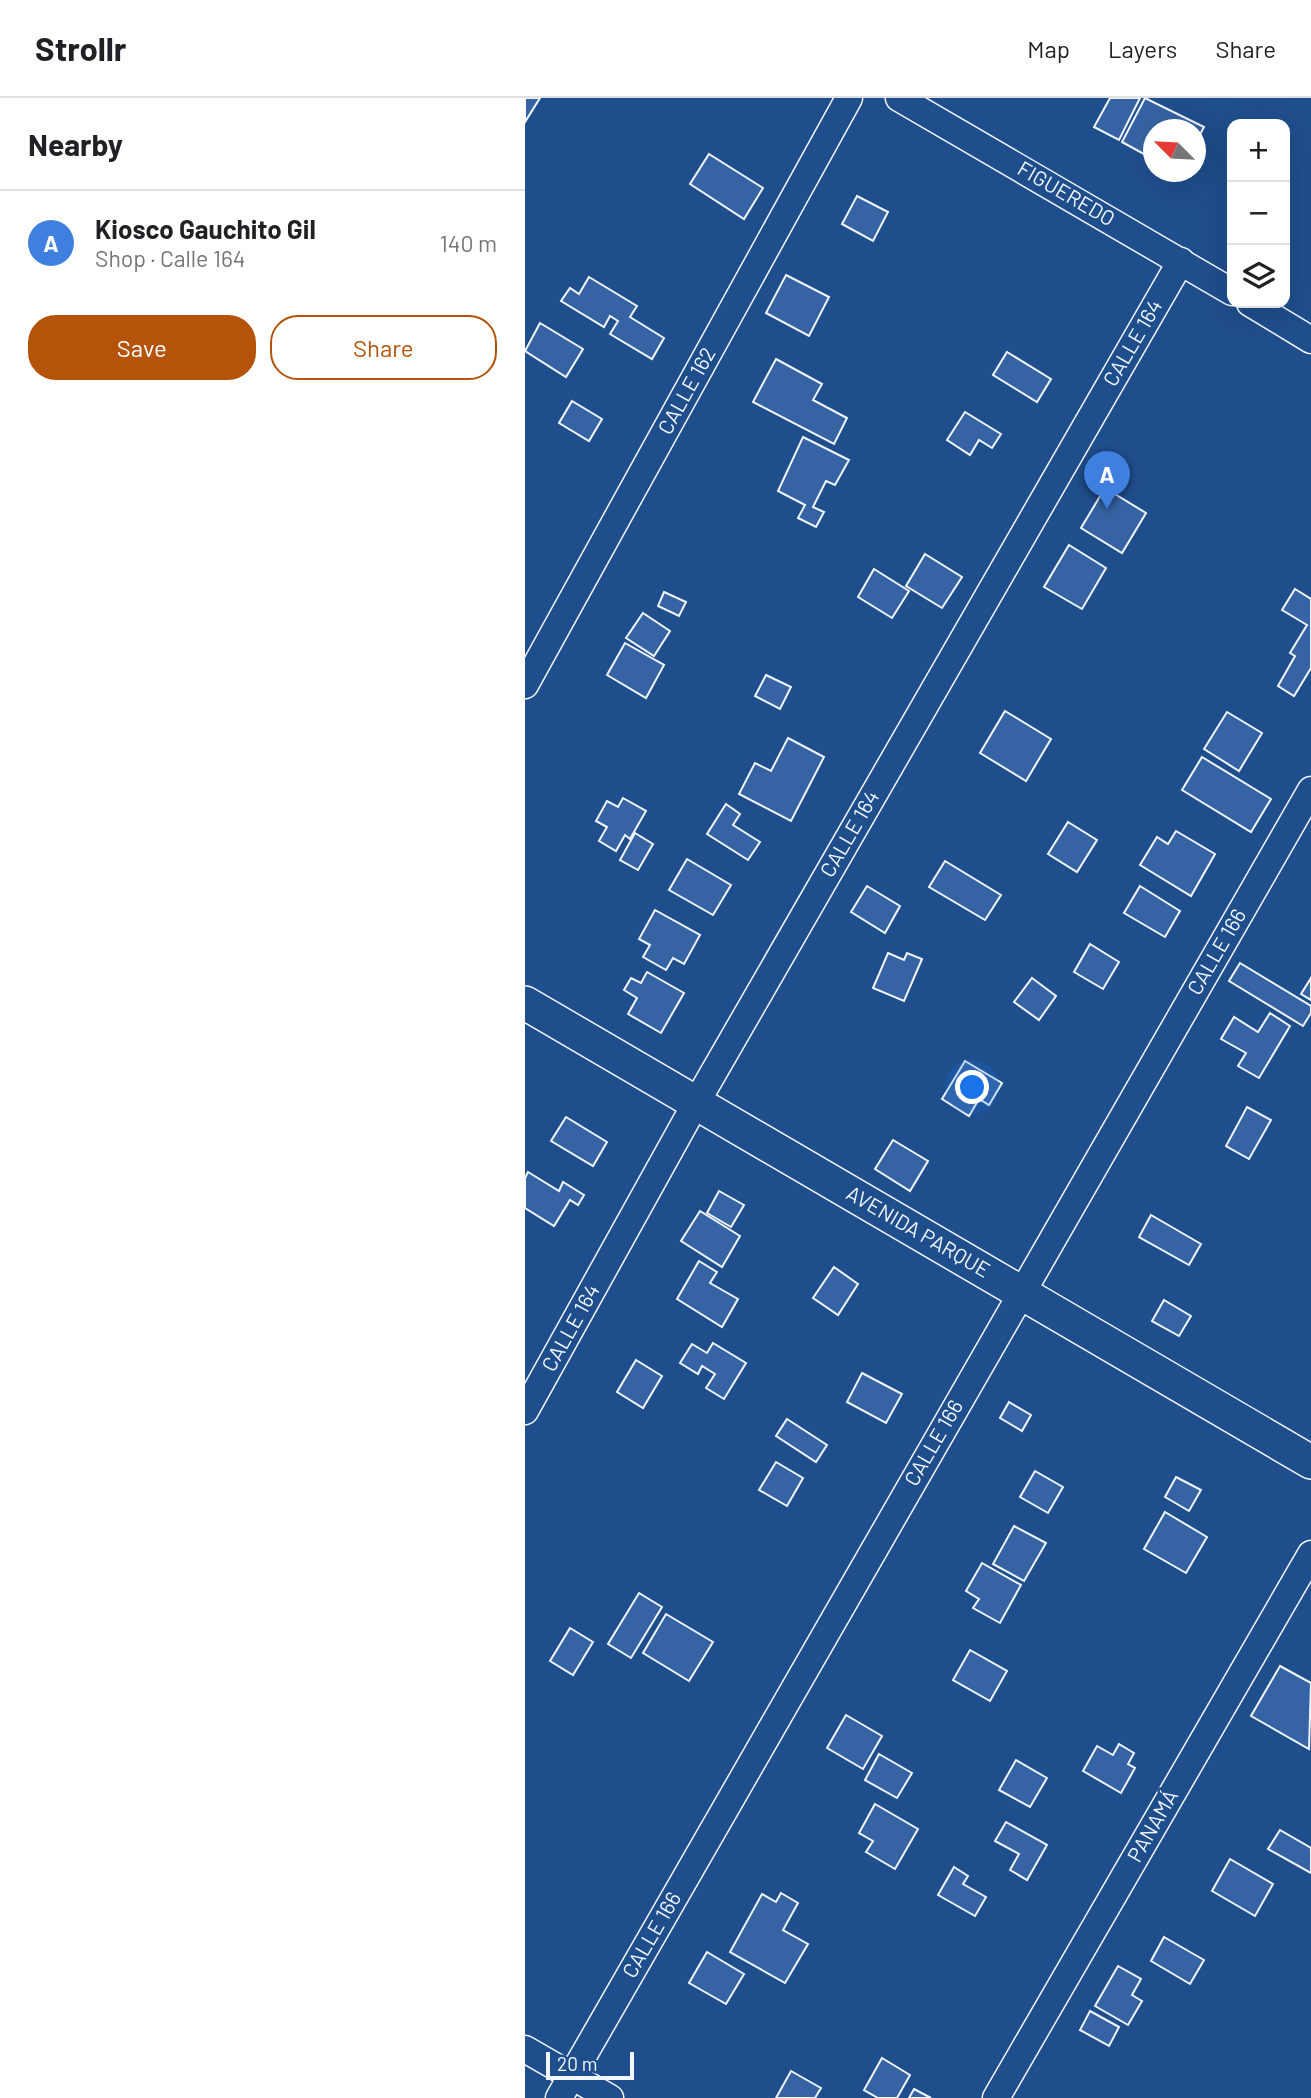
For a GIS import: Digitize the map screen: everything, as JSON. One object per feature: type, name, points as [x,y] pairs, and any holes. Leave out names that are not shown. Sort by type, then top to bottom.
[{"type":"street","name":"CALLE 162","points":[[525,685],[849,98]]},
{"type":"street","name":"FIGUEREDO","points":[[899,98],[1227,289]]},
{"type":"street","name":"CALLE 164","points":[[525,1411],[696,1103],[1181,261]]},
{"type":"street","points":[[1258,308],[1311,340]]},
{"type":"street","name":"CALLE 166","points":[[565,2087],[1311,790]]},
{"type":"street","name":"AVENIDA PARQUE","points":[[525,1003],[1311,1462]]},
{"type":"street","name":"PANAMÁ","points":[[996,2098],[1311,1554]]},
{"type":"street","points":[[525,2049],[565,2087],[610,2098]]},
{"type":"building","points":[[525,98],[540,98],[525,122]]},
{"type":"building","points":[[1110,98],[1140,98],[1119,140],[1094,127]]},
{"type":"building","points":[[1145,98],[1188,119],[1143,119],[1143,154],[1122,142]]},
{"type":"building","points":[[709,154],[763,188],[744,219],[690,184]]},
{"type":"building","points":[[857,196],[888,212],[873,241],[842,224]]},
{"type":"building","points":[[786,275],[829,297],[809,336],[766,313]]},
{"type":"building","points":[[589,277],[637,306],[630,317],[664,338],[652,359],[610,334],[618,321],[610,316],[604,327],[561,301],[570,288],[579,294]]},
{"type":"building","points":[[540,323],[583,349],[566,377],[525,351]]},
{"type":"building","points":[[1007,352],[1051,379],[1037,402],[993,375]]},
{"type":"building","points":[[776,359],[822,384],[813,400],[847,418],[834,444],[753,402]]},
{"type":"building","points":[[572,401],[602,419],[589,441],[559,423]]},
{"type":"building","points":[[965,412],[1001,434],[992,448],[979,440],[970,455],[947,440]]},
{"type":"building","points":[[803,437],[849,460],[835,485],[826,481],[813,507],[824,512],[816,527],[798,518],[805,505],[778,491]]},
{"type":"building","points":[[1105,488],[1146,513],[1122,553],[1081,528]]},
{"type":"building","points":[[1069,545],[1106,568],[1082,609],[1044,587]]},
{"type":"building","points":[[925,554],[962,577],[942,608],[906,586]]},
{"type":"building","points":[[874,569],[909,591],[892,618],[858,597]]},
{"type":"building","points":[[1295,589],[1311,599],[1311,668],[1294,696],[1278,686],[1295,656],[1290,653],[1307,625],[1282,610]]},
{"type":"building","points":[[664,592],[686,602],[679,616],[658,606]]},
{"type":"building","points":[[643,613],[670,631],[654,656],[626,638]]},
{"type":"building","points":[[625,643],[664,665],[646,698],[607,675]]},
{"type":"building","points":[[766,675],[791,687],[780,709],[755,696]]},
{"type":"building","points":[[1005,711],[1051,739],[1026,781],[980,753]]},
{"type":"building","points":[[1227,712],[1262,733],[1239,771],[1204,749]]},
{"type":"building","points":[[788,738],[824,757],[791,821],[739,794],[755,763],[771,771]]},
{"type":"building","points":[[1202,757],[1271,799],[1251,832],[1182,790]]},
{"type":"building","points":[[623,798],[646,811],[630,839],[625,835],[616,851],[599,841],[607,827],[596,821],[607,801],[618,807]]},
{"type":"building","points":[[726,804],[740,814],[733,825],[760,842],[748,860],[707,834]]},
{"type":"building","points":[[1068,822],[1097,840],[1077,872],[1048,854]]},
{"type":"building","points":[[1176,831],[1215,854],[1191,896],[1140,865],[1157,837],[1168,844]]},
{"type":"building","points":[[635,833],[653,844],[638,870],[620,860]]},
{"type":"building","points":[[687,859],[731,885],[713,915],[669,890]]},
{"type":"building","points":[[945,861],[1001,895],[985,920],[929,887]]},
{"type":"building","points":[[867,886],[900,906],[885,933],[851,912]]},
{"type":"building","points":[[1140,886],[1180,911],[1165,937],[1124,913]]},
{"type":"building","points":[[655,910],[700,935],[684,964],[673,958],[666,970],[643,957],[650,945],[639,939]]},
{"type":"building","points":[[1090,944],[1119,962],[1103,989],[1074,972]]},
{"type":"building","points":[[888,953],[904,960],[907,953],[922,959],[904,1001],[873,988]]},
{"type":"building","points":[[1240,963],[1311,1006],[1311,1013],[1303,1026],[1229,981]]},
{"type":"building","points":[[647,972],[684,993],[661,1033],[628,1014],[637,998],[624,990],[631,978],[641,983]]},
{"type":"building","points":[[1032,978],[1056,996],[1039,1020],[1014,1002]]},
{"type":"building","points":[[1311,978],[1311,1000],[1301,994]]},
{"type":"building","points":[[1270,1013],[1290,1026],[1259,1078],[1238,1066],[1246,1053],[1221,1039],[1234,1017],[1258,1032]]},
{"type":"building","points":[[965,1061],[1002,1083],[989,1105],[979,1099],[969,1116],[942,1099]]},
{"type":"building","points":[[1247,1107],[1271,1120],[1249,1159],[1226,1146]]},
{"type":"building","points":[[566,1117],[607,1142],[593,1166],[551,1141]]},
{"type":"building","points":[[893,1140],[928,1161],[910,1191],[875,1169]]},
{"type":"building","points":[[528,1172],[559,1191],[563,1182],[584,1195],[578,1205],[570,1200],[554,1226],[525,1208],[525,1178]]},
{"type":"building","points":[[719,1191],[744,1205],[731,1227],[707,1213]]},
{"type":"building","points":[[700,1211],[740,1236],[722,1267],[681,1241]]},
{"type":"building","points":[[1151,1215],[1201,1244],[1189,1265],[1139,1237]]},
{"type":"building","points":[[699,1261],[717,1272],[710,1283],[738,1299],[722,1327],[677,1299]]},
{"type":"building","points":[[834,1267],[858,1284],[838,1315],[813,1298]]},
{"type":"building","points":[[1164,1300],[1191,1316],[1179,1336],[1152,1321]]},
{"type":"building","points":[[713,1343],[746,1363],[724,1399],[706,1388],[715,1374],[702,1366],[698,1374],[680,1363],[692,1344],[707,1353]]},
{"type":"building","points":[[636,1360],[662,1376],[643,1408],[617,1392]]},
{"type":"building","points":[[862,1373],[902,1394],[886,1423],[847,1402]]},
{"type":"building","points":[[1009,1402],[1031,1415],[1022,1431],[1000,1418]]},
{"type":"building","points":[[787,1419],[827,1445],[816,1462],[776,1436]]},
{"type":"building","points":[[776,1462],[803,1478],[787,1506],[759,1490]]},
{"type":"building","points":[[1035,1471],[1063,1487],[1048,1513],[1020,1497]]},
{"type":"building","points":[[1176,1477],[1201,1490],[1189,1511],[1165,1497]]},
{"type":"building","points":[[1165,1512],[1207,1537],[1186,1573],[1144,1549]]},
{"type":"building","points":[[1014,1526],[1046,1543],[1024,1581],[993,1564]]},
{"type":"building","points":[[982,1563],[1021,1585],[1000,1623],[973,1608],[979,1599],[966,1591]]},
{"type":"building","points":[[639,1593],[662,1607],[631,1658],[608,1644]]},
{"type":"building","points":[[666,1614],[713,1642],[689,1681],[643,1653]]},
{"type":"building","points":[[570,1628],[593,1642],[573,1675],[550,1661]]},
{"type":"building","points":[[970,1650],[1007,1671],[990,1701],[953,1680]]},
{"type":"building","points":[[1280,1666],[1311,1683],[1309,1749],[1251,1716]]},
{"type":"building","points":[[846,1715],[882,1736],[863,1769],[827,1748]]},
{"type":"building","points":[[1119,1744],[1134,1753],[1128,1764],[1135,1768],[1121,1793],[1083,1771],[1097,1746],[1113,1755]]},
{"type":"building","points":[[879,1754],[912,1773],[897,1798],[865,1780]]},
{"type":"building","points":[[1016,1760],[1047,1778],[1030,1807],[999,1790]]},
{"type":"building","points":[[875,1804],[918,1829],[895,1869],[866,1852],[873,1841],[859,1833]]},
{"type":"building","points":[[1006,1822],[1047,1845],[1027,1880],[1010,1870],[1019,1854],[995,1841]]},
{"type":"building","points":[[1280,1830],[1311,1848],[1311,1873],[1268,1849]]},
{"type":"building","points":[[1230,1859],[1273,1884],[1255,1916],[1212,1891]]},
{"type":"building","points":[[954,1867],[968,1876],[963,1884],[986,1897],[975,1916],[938,1895]]},
{"type":"building","points":[[781,1893],[798,1903],[783,1930],[808,1944],[785,1983],[730,1952],[762,1894],[776,1902]]},
{"type":"building","points":[[1164,1937],[1204,1960],[1190,1984],[1151,1961]]},
{"type":"building","points":[[707,1952],[744,1974],[726,2004],[689,1983]]},
{"type":"building","points":[[1118,1966],[1141,1979],[1132,1995],[1142,2001],[1128,2025],[1095,2006]]},
{"type":"building","points":[[1090,2011],[1119,2027],[1109,2046],[1080,2030]]},
{"type":"building","points":[[882,2058],[910,2075],[897,2098],[878,2098],[864,2090]]},
{"type":"building","points":[[791,2071],[821,2088],[815,2098],[776,2098]]},
{"type":"building","points":[[914,2089],[931,2098],[909,2098]]},
{"type":"place","name":"Kiosco Gauchito Gil","points":[[1107,509]]}]
